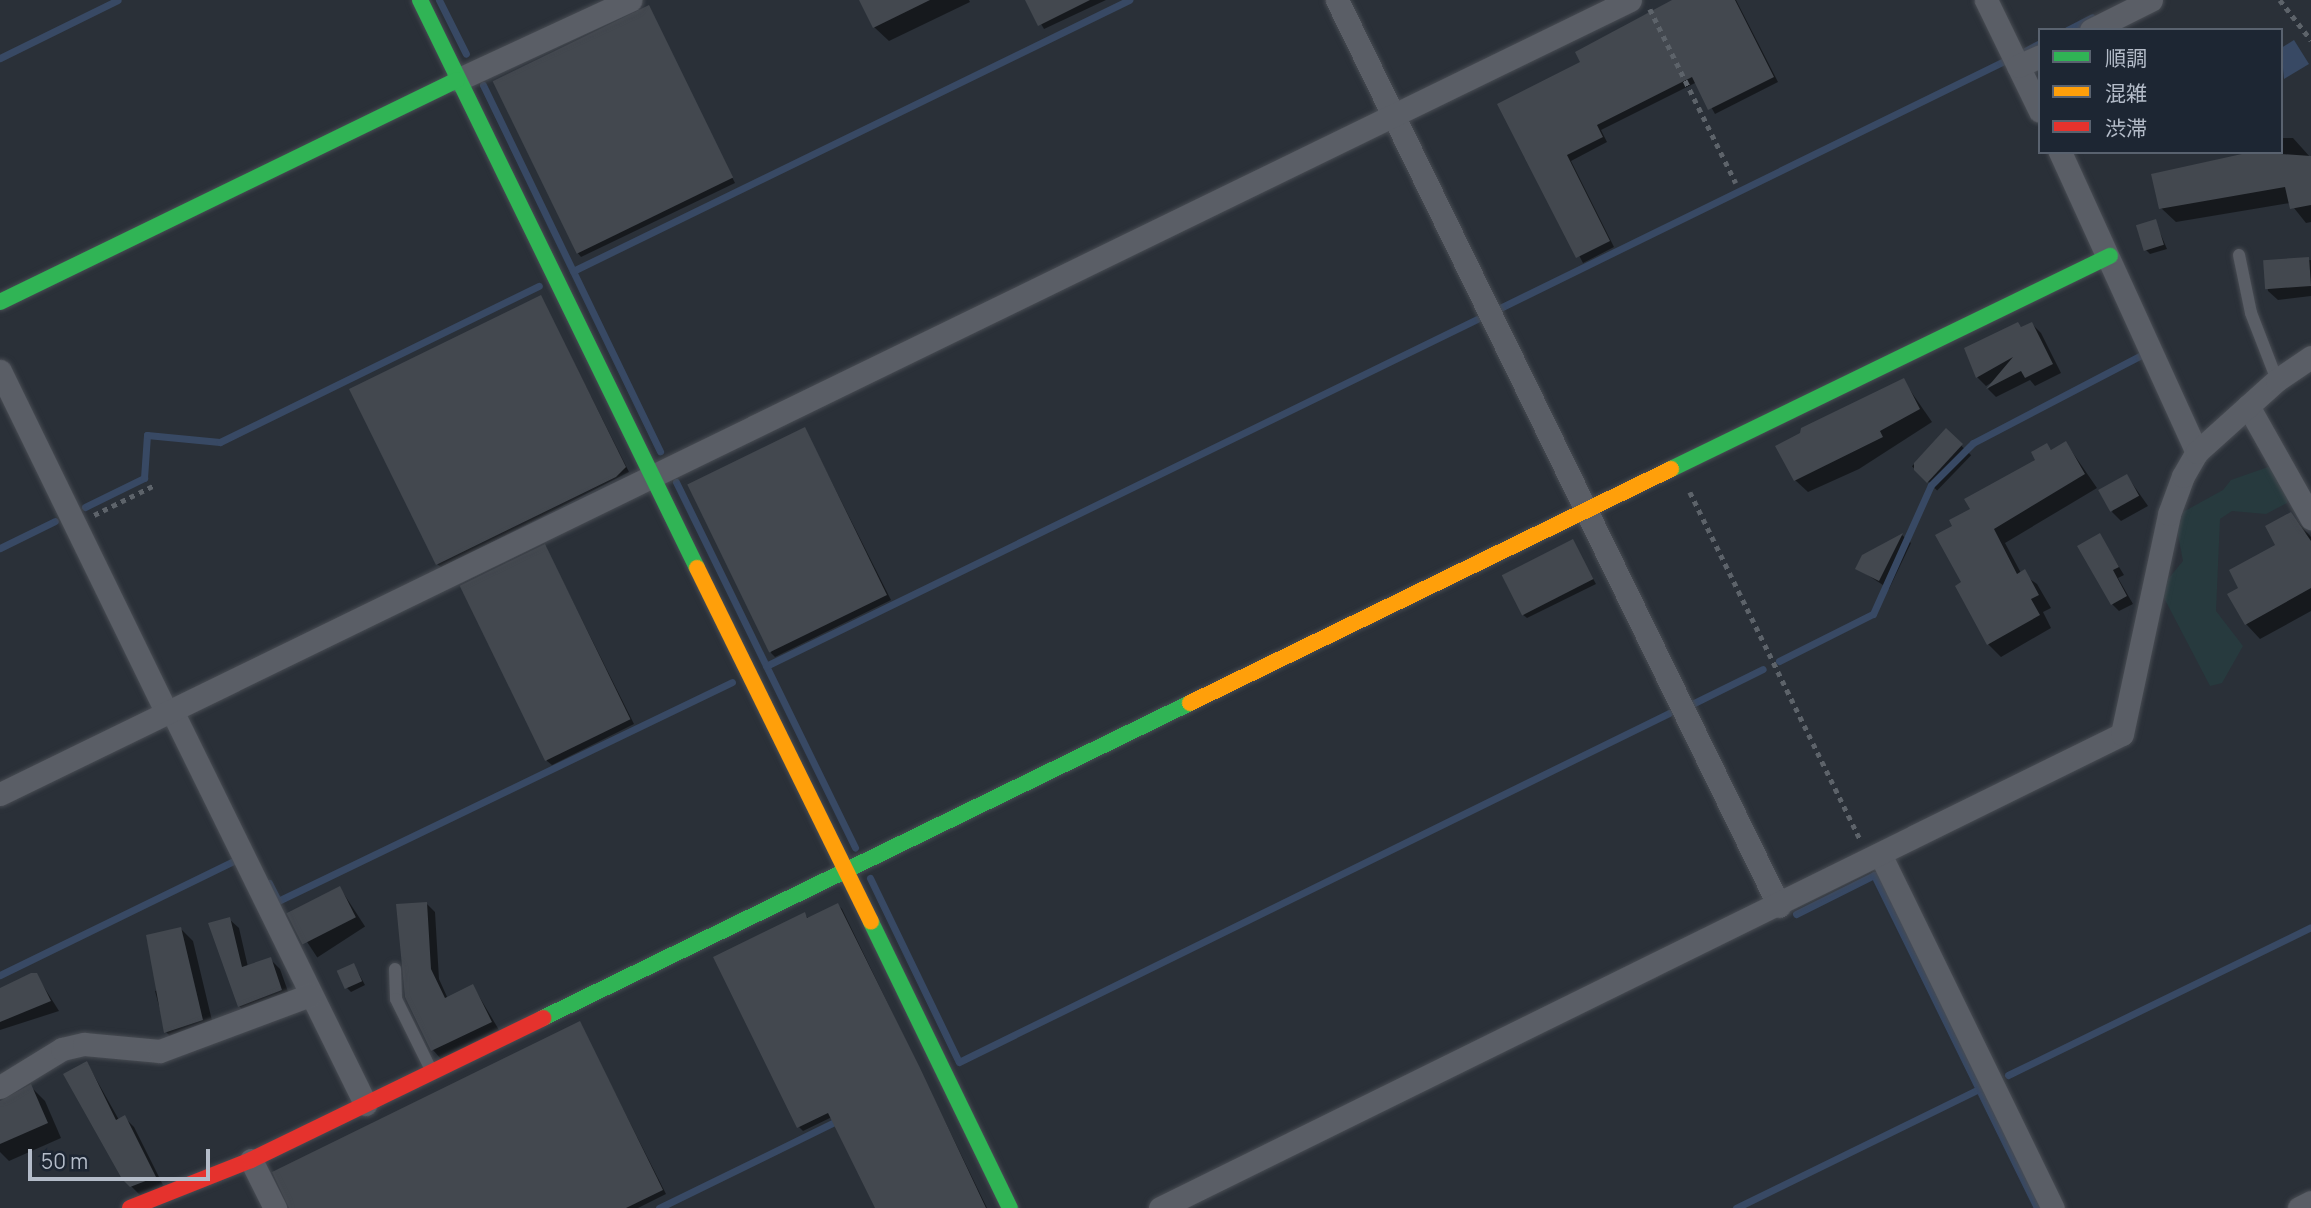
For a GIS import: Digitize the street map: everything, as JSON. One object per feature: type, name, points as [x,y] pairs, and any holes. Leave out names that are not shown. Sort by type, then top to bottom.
[{"type":"street","points":[[420,0],[1010,1208]]},
{"type":"street","points":[[0,302],[457,80],[629,0]]},
{"type":"street","points":[[1337,0],[1779,906]]},
{"type":"street","points":[[0,794],[1630,0]]},
{"type":"street","points":[[1986,0],[2038,107]]},
{"type":"street","points":[[2095,28],[2151,0]]},
{"type":"street","points":[[2018,66],[2038,57]]},
{"type":"street","points":[[2061,154],[2110,256],[2197,452]]},
{"type":"street","points":[[130,1208],[251,1160],[846,874],[2110,256]]},
{"type":"street","points":[[1160,1208],[1876,859],[2122,734],[2169,514],[2197,452],[2277,380],[2311,357]]},
{"type":"street","points":[[0,371],[365,1104]]},
{"type":"street","points":[[2248,406],[2311,518]]},
{"type":"street","points":[[1876,859],[2053,1208]]},
{"type":"street","points":[[0,1087],[62,1049],[84,1044],[160,1051],[310,995]]},
{"type":"street","points":[[251,1160],[275,1208]]},
{"type":"street","points":[[2299,1208],[2311,1202]]},
{"type":"lane","points":[[2239,255],[2250,313],[2277,380]]},
{"type":"lane","points":[[395,969],[396,999],[432,1072]]},
{"type":"path","points":[[1646,0],[1736,183]]},
{"type":"path","points":[[2280,0],[2311,40]]},
{"type":"path","points":[[1677,466],[1876,859]]},
{"type":"path","points":[[75,525],[153,486]]},
{"type":"green space","points":[[2271,466],[2288,495],[2287,503],[2266,514],[2232,511],[2220,519],[2216,611],[2243,646],[2222,683],[2210,686],[2163,596],[2168,579],[2183,561],[2176,524],[2183,512],[2223,490],[2231,480]]},
{"type":"water","points":[[2294,40],[2309,64],[2284,79],[2283,69],[2283,47]]},
{"type":"building","points":[[859,0],[930,0],[873,28]]},
{"type":"building","points":[[1025,0],[1090,0],[1038,26]]},
{"type":"building","points":[[1672,0],[1735,0],[1774,77],[1708,110],[1692,77],[1597,125],[1603,137],[1567,155],[1610,241],[1576,258],[1497,104],[1580,62],[1575,52]]},
{"type":"building","points":[[649,5],[733,178],[577,254],[493,81]]},
{"type":"building","points":[[2242,154],[2311,156],[2311,205],[2290,209],[2285,187],[2159,209],[2151,174]]},
{"type":"building","points":[[2156,219],[2164,245],[2144,251],[2136,225]]},
{"type":"building","points":[[2309,257],[2311,286],[2265,289],[2263,260]]},
{"type":"building","points":[[541,295],[626,467],[616,477],[436,565],[349,389]]},
{"type":"building","points":[[2018,322],[2021,327],[2032,322],[2053,364],[2025,378],[2021,371],[1986,389],[2013,357],[1976,378],[1964,348]]},
{"type":"building","points":[[1904,378],[1920,409],[1880,431],[1883,437],[1794,481],[1775,446],[1800,433],[1801,428]]},
{"type":"building","points":[[805,427],[887,595],[769,653],[687,484]]},
{"type":"building","points":[[1946,428],[1963,444],[1927,483],[1914,470],[1914,463]]},
{"type":"building","points":[[2066,441],[2085,474],[1994,529],[2017,574],[2025,569],[2039,595],[2031,599],[2040,615],[1987,645],[1955,586],[1961,582],[1935,535],[1952,526],[1949,520],[1970,509],[1964,499],[2035,460],[2031,452],[2047,443],[2051,450]]},
{"type":"building","points":[[2127,474],[2139,496],[2110,512],[2098,490]]},
{"type":"building","points":[[2291,512],[2311,541],[2311,588],[2245,625],[2227,594],[2238,588],[2229,570],[2275,545],[2265,526]]},
{"type":"building","points":[[1903,533],[1879,581],[1855,569],[1862,555]]},
{"type":"building","points":[[2100,533],[2119,567],[2113,570],[2127,596],[2111,605],[2077,546]]},
{"type":"building","points":[[1573,539],[1593,579],[1522,615],[1502,575]]},
{"type":"building","points":[[545,544],[630,719],[545,761],[460,586]]},
{"type":"building","points":[[340,886],[356,917],[302,944],[287,913]]},
{"type":"building","points":[[427,902],[431,969],[445,998],[473,984],[492,1022],[431,1051],[405,997],[396,904]]},
{"type":"building","points":[[838,903],[986,1208],[875,1208],[828,1113],[797,1128],[713,957],[805,912],[807,918]]},
{"type":"building","points":[[230,917],[242,967],[271,957],[282,990],[238,1007],[208,923]]},
{"type":"building","points":[[181,927],[203,1020],[164,1033],[146,935]]},
{"type":"building","points":[[354,963],[362,981],[345,989],[337,971]]},
{"type":"building","points":[[31,973],[37,973],[51,1001],[0,1022],[0,988]]},
{"type":"building","points":[[580,1021],[663,1190],[626,1208],[289,1208],[272,1172]]},
{"type":"building","points":[[87,1061],[116,1120],[125,1115],[156,1177],[130,1187],[122,1179],[63,1074]]},
{"type":"building","points":[[31,1084],[48,1123],[0,1144],[0,1101]]},
{"type":"waterway","points":[[0,58],[118,0]]},
{"type":"waterway","points":[[439,0],[466,54]]},
{"type":"waterway","points":[[573,271],[1129,0]]},
{"type":"waterway","points":[[2071,28],[2092,17]]},
{"type":"waterway","points":[[2025,51],[2038,44]]},
{"type":"waterway","points":[[1498,309],[2004,61]]},
{"type":"waterway","points":[[483,85],[660,451]]},
{"type":"waterway","points":[[85,507],[144,478],[147,435],[220,442],[539,286]]},
{"type":"waterway","points":[[766,666],[1477,319]]},
{"type":"waterway","points":[[1779,661],[1873,614],[1931,485],[1973,443],[2143,354]]},
{"type":"waterway","points":[[676,482],[855,848]]},
{"type":"waterway","points":[[0,548],[55,521]]},
{"type":"waterway","points":[[1690,705],[1763,669]]},
{"type":"waterway","points":[[269,883],[278,901],[732,682]]},
{"type":"waterway","points":[[870,878],[959,1062],[1669,713]]},
{"type":"waterway","points":[[0,975],[236,860]]},
{"type":"waterway","points":[[1796,914],[1874,875],[2037,1208]]},
{"type":"waterway","points":[[2008,1075],[2311,927]]},
{"type":"waterway","points":[[1736,1208],[1981,1088]]},
{"type":"waterway","points":[[659,1208],[841,1119]]},
{"type":"traffic: fast","points":[[420,0],[697,568]]},
{"type":"traffic: fast","points":[[0,302],[457,80]]},
{"type":"traffic: fast","points":[[1671,469],[2110,256]]},
{"type":"traffic: fast","points":[[543,1018],[1190,703]]},
{"type":"traffic: fast","points":[[871,922],[1010,1208]]},
{"type":"traffic: slow","points":[[1190,703],[1671,469]]},
{"type":"traffic: slow","points":[[697,568],[871,922]]},
{"type":"traffic: jam","points":[[130,1208],[251,1160],[543,1018]]}]
